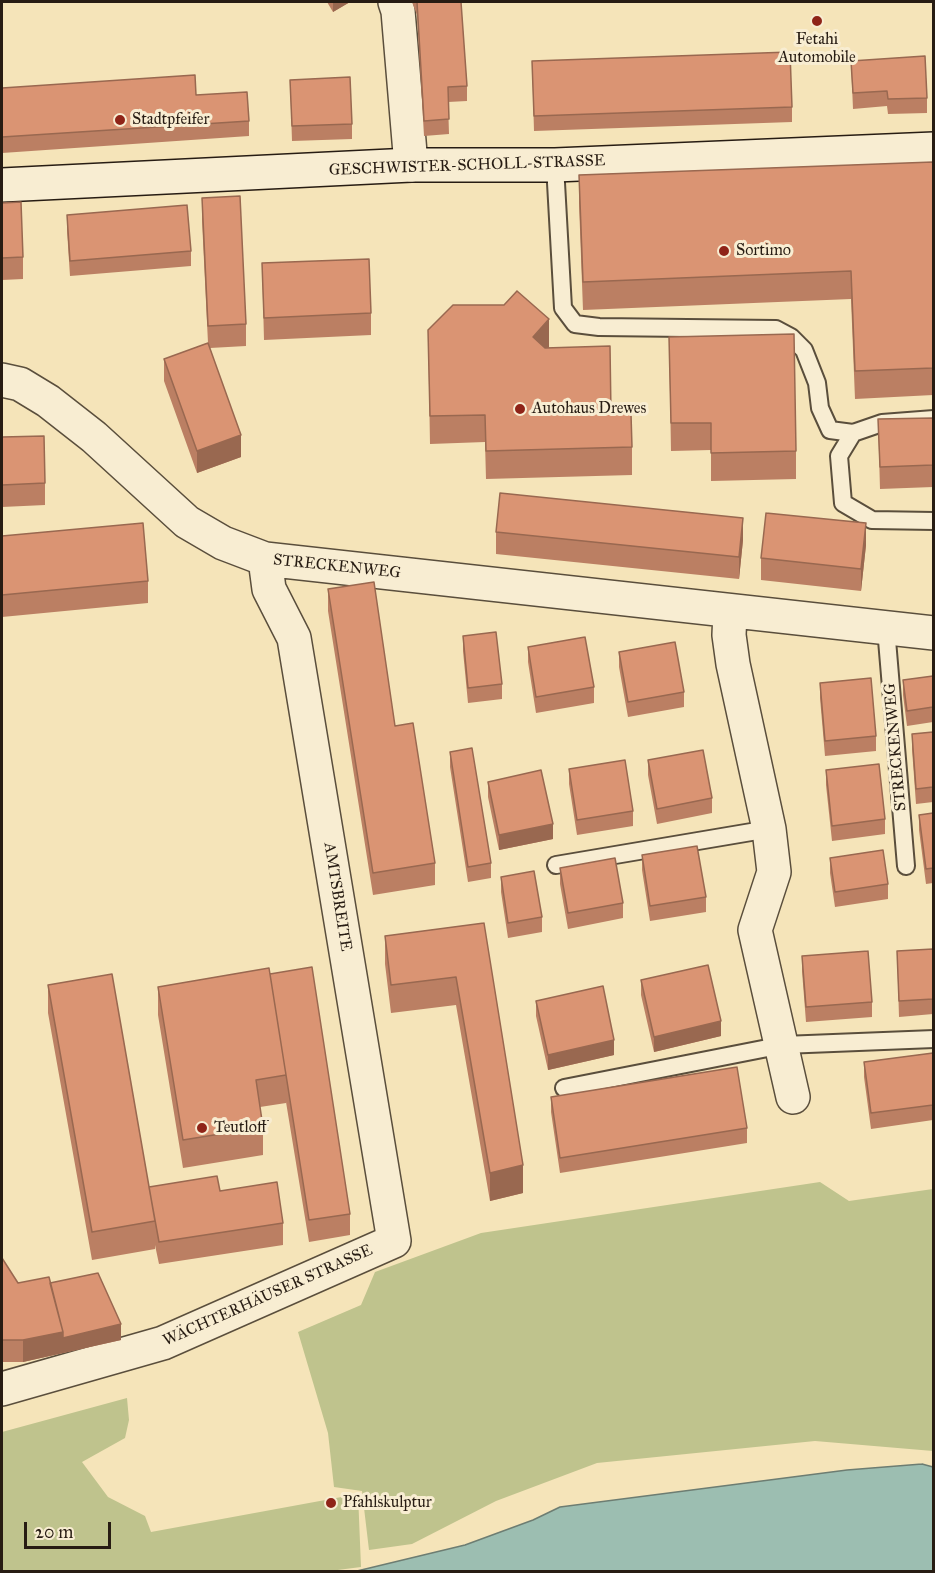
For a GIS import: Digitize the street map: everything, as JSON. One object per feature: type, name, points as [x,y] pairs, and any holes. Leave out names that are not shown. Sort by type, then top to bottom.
[{"type":"street","points":[[395,2],[398,11],[411,165]]},
{"type":"street","name":"GESCHWISTER-SCHOLL-STRASSE","points":[[2,185],[411,165],[555,165],[933,149]]},
{"type":"street","name":"STRECKENWEG","points":[[2,380],[20,384],[48,401],[94,437],[187,522],[223,543],[265,559],[933,633]]},
{"type":"street","name":"AMTSBREITE","points":[[265,559],[269,588],[294,638],[393,1241]]},
{"type":"street","points":[[730,612],[729,635],[733,664],[769,829],[774,872],[755,930],[794,1097]]},
{"type":"street","name":"WÄCHTERHÄUSER STRASSE","points":[[2,1389],[107,1357],[163,1343],[393,1241]]},
{"type":"lane","points":[[555,165],[563,308],[575,324],[599,327],[776,329],[791,337],[804,350],[817,384],[820,408],[830,430],[853,433],[882,423],[933,419]]},
{"type":"lane","points":[[853,433],[839,456],[843,503],[872,520],[933,521]]},
{"type":"lane","name":"STRECKENWEG","points":[[886,628],[906,866]]},
{"type":"lane","points":[[556,865],[769,829]]},
{"type":"lane","points":[[564,1088],[783,1045],[933,1039]]},
{"type":"green space","points":[[820,1182],[849,1201],[933,1189],[933,1451],[815,1441],[597,1463],[496,1501],[412,1544],[369,1550],[362,1491],[334,1487],[328,1433],[298,1332],[361,1305],[375,1272],[481,1233]]},
{"type":"green space","points":[[127,1398],[129,1420],[125,1438],[82,1462],[108,1497],[145,1516],[151,1532],[358,1494],[361,1567],[322,1572],[2,1571],[2,1432]]},
{"type":"shaded area","points":[[922,1464],[933,1467],[933,1571],[357,1571],[465,1545],[533,1520],[560,1507],[847,1470]]},
{"type":"building","points":[[417,2],[461,2],[467,86],[448,87],[449,119],[424,121]]},
{"type":"building","points":[[790,52],[792,107],[534,116],[532,61]]},
{"type":"building","points":[[925,56],[927,98],[888,99],[887,91],[853,93],[851,61]]},
{"type":"building","points":[[195,75],[196,95],[247,92],[249,121],[2,137],[2,88]]},
{"type":"building","points":[[350,77],[352,124],[292,126],[290,80]]},
{"type":"building","points":[[933,162],[933,368],[855,371],[851,271],[583,282],[579,175]]},
{"type":"building","points":[[240,196],[246,324],[208,326],[202,198]]},
{"type":"building","points":[[21,202],[23,257],[2,258],[2,203]]},
{"type":"building","points":[[187,205],[191,251],[70,261],[67,215]]},
{"type":"building","points":[[369,259],[371,313],[264,318],[262,263]]},
{"type":"building","name":"Autohaus Drewes","points":[[517,291],[549,319],[533,337],[545,348],[610,346],[611,414],[631,414],[632,447],[486,451],[485,415],[430,416],[428,330],[453,305],[504,305]]},
{"type":"building","points":[[794,334],[796,451],[711,453],[711,423],[671,423],[669,337]]},
{"type":"building","points":[[208,343],[241,435],[197,451],[164,359]]},
{"type":"building","points":[[933,418],[933,465],[880,467],[878,419]]},
{"type":"building","points":[[44,436],[45,483],[2,485],[2,437]]},
{"type":"building","points":[[500,493],[743,518],[739,557],[496,532]]},
{"type":"building","points":[[766,513],[866,523],[861,569],[761,558]]},
{"type":"building","points":[[143,523],[148,581],[2,595],[2,536]]},
{"type":"building","points":[[374,582],[395,726],[413,723],[435,863],[373,873],[328,589]]},
{"type":"building","points":[[496,632],[502,684],[468,688],[463,636]]},
{"type":"building","points":[[585,637],[594,687],[536,697],[528,647]]},
{"type":"building","points":[[675,642],[684,692],[628,702],[619,652]]},
{"type":"building","points":[[933,676],[933,707],[907,711],[903,680]]},
{"type":"building","points":[[871,678],[876,736],[825,741],[820,683]]},
{"type":"building","points":[[933,732],[933,787],[916,789],[912,734]]},
{"type":"building","points":[[472,748],[491,863],[468,867],[450,752]]},
{"type":"building","points":[[703,750],[712,798],[657,809],[648,760]]},
{"type":"building","points":[[625,760],[633,811],[577,820],[569,769]]},
{"type":"building","points":[[879,764],[885,819],[832,826],[826,770]]},
{"type":"building","points":[[541,770],[553,824],[499,835],[488,782]]},
{"type":"building","points":[[933,813],[933,868],[926,869],[919,815]]},
{"type":"building","points":[[697,846],[706,897],[650,906],[642,855]]},
{"type":"building","points":[[883,850],[888,884],[835,892],[830,858]]},
{"type":"building","points":[[615,858],[623,903],[568,913],[560,868]]},
{"type":"building","points":[[534,871],[542,917],[508,923],[501,877]]},
{"type":"building","points":[[484,923],[523,1165],[490,1173],[456,977],[391,985],[385,936]]},
{"type":"building","points":[[933,949],[933,999],[899,1001],[897,951]]},
{"type":"building","points":[[868,951],[872,1002],[806,1007],[802,956]]},
{"type":"building","points":[[708,965],[721,1021],[654,1037],[641,980]]},
{"type":"building","points":[[312,967],[350,1214],[309,1220],[270,974]]},
{"type":"building","points":[[269,968],[286,1075],[256,1080],[263,1127],[183,1140],[158,987]]},
{"type":"building","points":[[112,974],[155,1221],[92,1232],[48,985]]},
{"type":"building","points":[[603,986],[614,1040],[548,1055],[536,1001]]},
{"type":"building","points":[[933,1053],[933,1105],[871,1113],[864,1062]]},
{"type":"building","points":[[737,1067],[747,1128],[560,1158],[551,1097]]},
{"type":"building","points":[[217,1176],[220,1191],[277,1182],[283,1223],[159,1242],[149,1187]]},
{"type":"building","points":[[2,1258],[18,1283],[49,1277],[63,1332],[23,1340],[2,1340]]},
{"type":"building","points":[[98,1273],[121,1324],[63,1338],[50,1283]]},
{"type":"place","name":"Fetahi Automobile","points":[[817,21]]},
{"type":"place","name":"Stadtpfeifer","points":[[120,120]]},
{"type":"place","name":"Sortimo","points":[[724,251]]},
{"type":"place","name":"Autohaus Drewes","points":[[520,409]]},
{"type":"place","name":"Teutloff","points":[[202,1128]]},
{"type":"place","name":"Pfahlskulptur","points":[[331,1503]]}]
